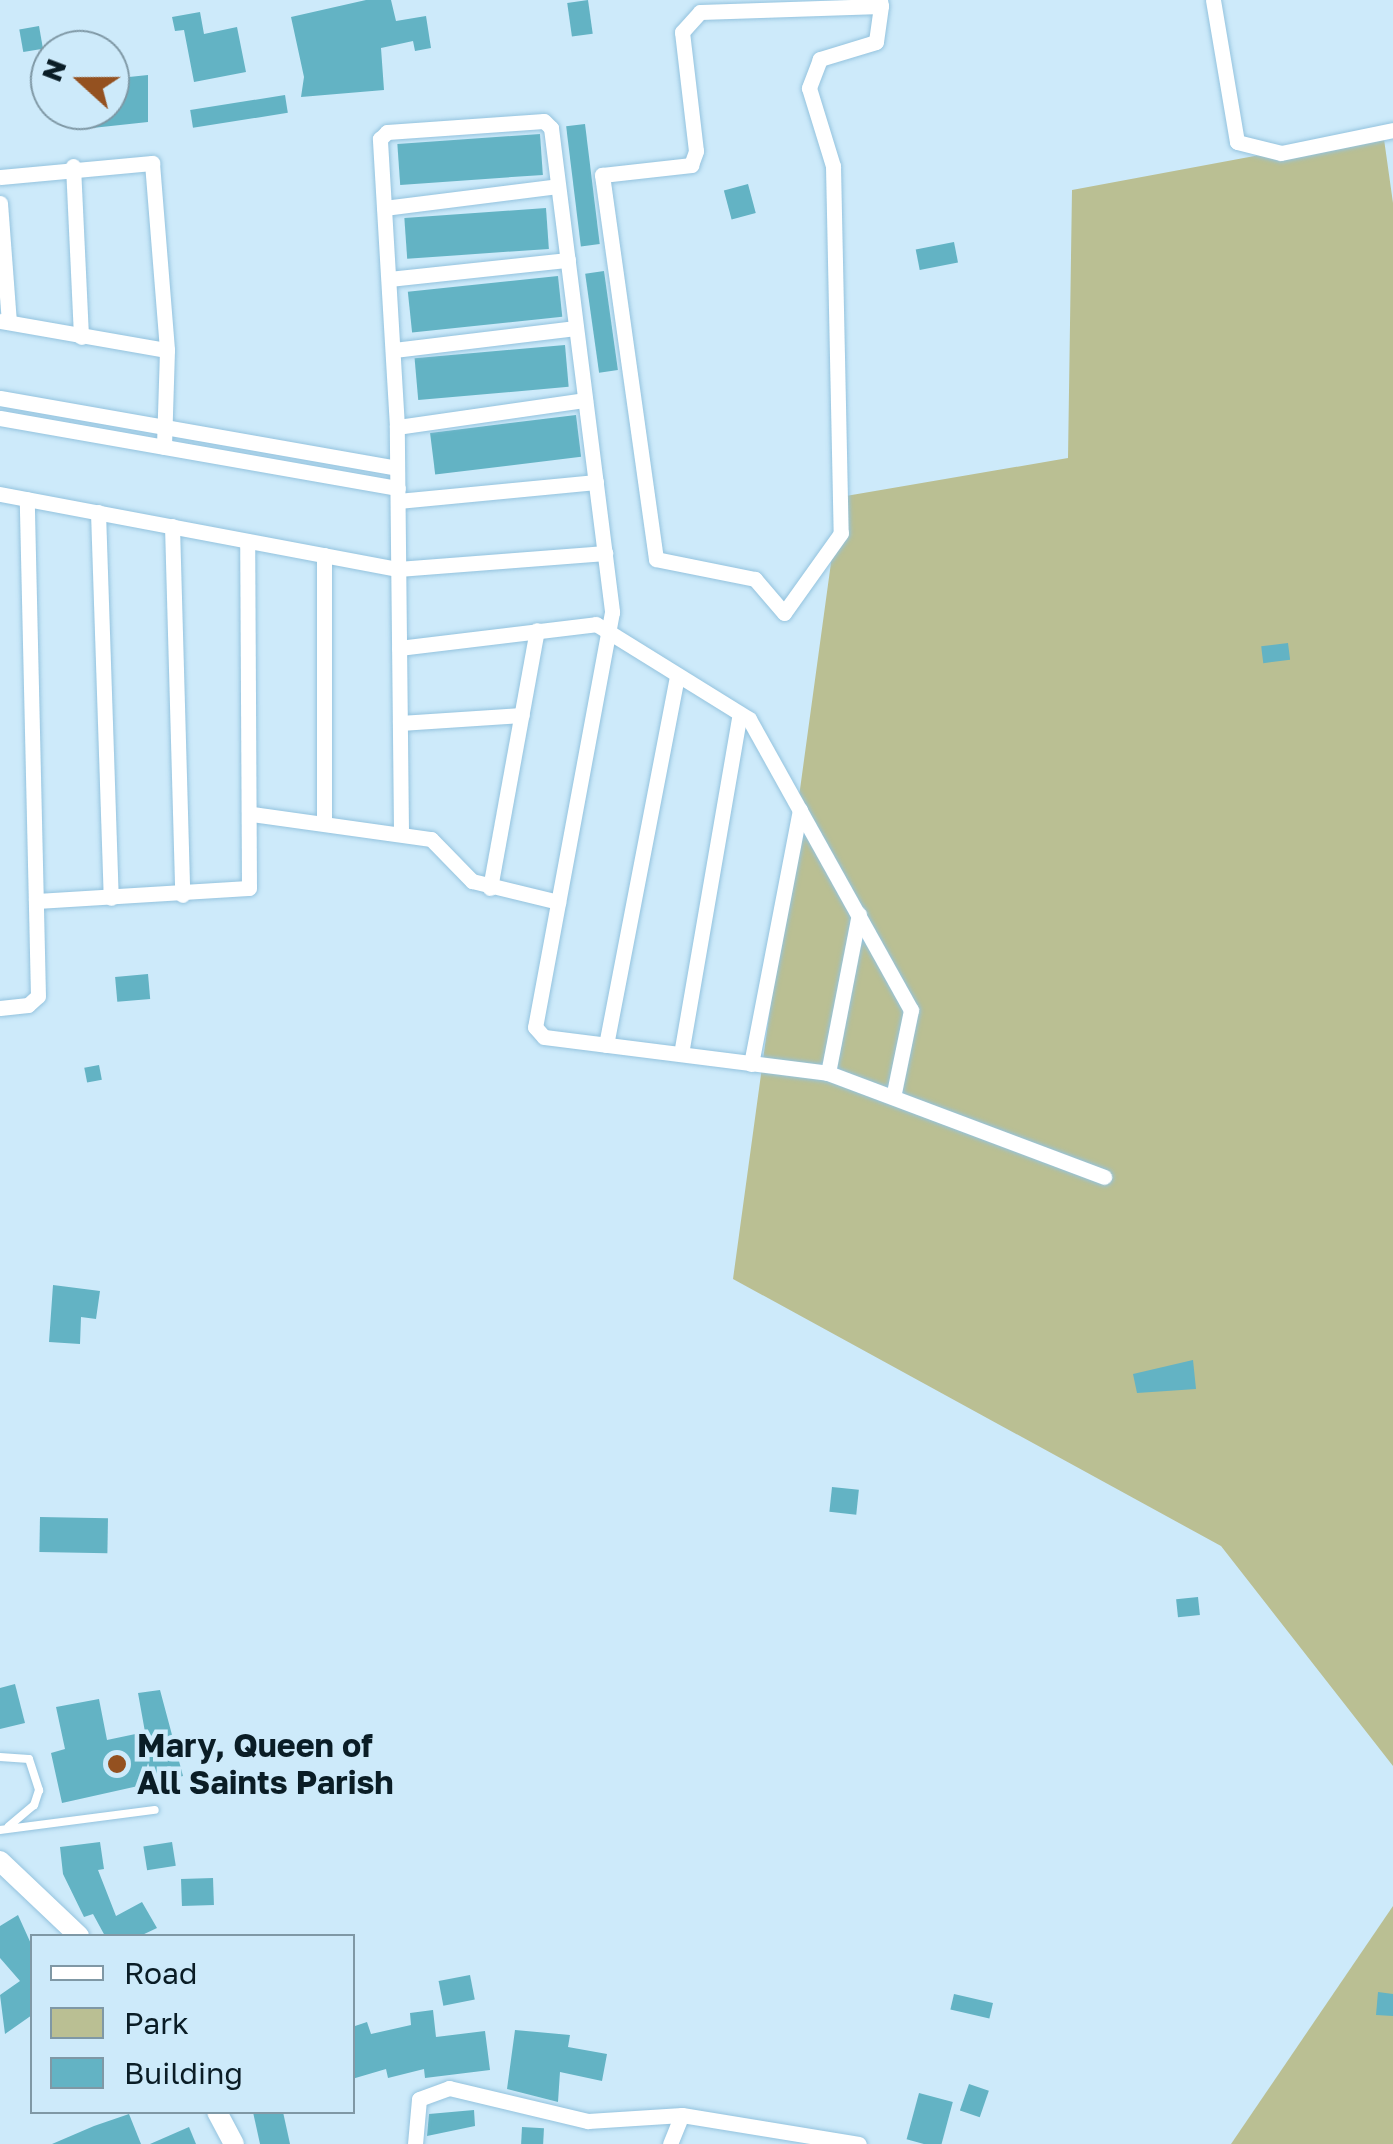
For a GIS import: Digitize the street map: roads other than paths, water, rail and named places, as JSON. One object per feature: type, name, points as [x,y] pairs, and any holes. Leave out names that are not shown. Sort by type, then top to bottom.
[{"type":"street","points":[[1212,0],[1237,142],[1281,153],[1393,130]]},
{"type":"street","points":[[880,3],[876,42],[820,59],[809,88],[833,166],[841,533],[784,612],[755,579],[656,559],[602,176],[691,165],[696,151],[682,32],[700,12],[880,3]]},
{"type":"street","points":[[401,831],[397,427],[380,139],[386,132],[544,121],[551,128],[612,612],[535,1027],[544,1037],[828,1074],[894,1094],[1104,1176]]},
{"type":"street","points":[[0,177],[73,166],[152,164],[167,350],[164,447]]},
{"type":"street","points":[[73,166],[81,337]]},
{"type":"street","points":[[384,208],[558,186]]},
{"type":"street","points":[[0,203],[4,321],[167,350]]},
{"type":"street","points":[[389,279],[568,260]]},
{"type":"street","points":[[394,350],[576,328]]},
{"type":"street","points":[[0,398],[397,468]]},
{"type":"street","points":[[397,427],[585,400]]},
{"type":"street","points":[[0,418],[398,495],[596,482]]},
{"type":"street","points":[[0,494],[398,569],[605,554]]},
{"type":"street","points":[[0,1008],[28,1005],[38,996],[27,499]]},
{"type":"street","points":[[98,512],[110,898]]},
{"type":"street","points":[[172,526],[182,894]]},
{"type":"street","points":[[36,901],[249,888],[252,814],[247,540]]},
{"type":"street","points":[[324,555],[324,822]]},
{"type":"street","points":[[399,648],[596,624],[677,678],[749,719],[911,1010],[894,1094]]},
{"type":"street","points":[[490,888],[537,630]]},
{"type":"street","points":[[606,1045],[677,678]]},
{"type":"street","points":[[400,723],[522,714]]},
{"type":"street","points":[[681,1054],[740,714]]},
{"type":"street","points":[[752,1064],[800,810]]},
{"type":"street","points":[[252,814],[401,831],[431,840],[472,880],[490,888],[558,902]]},
{"type":"street","points":[[828,1074],[859,914]]},
{"type":"street","points":[[0,1860],[78,1934]]},
{"type":"street","points":[[415,2144],[419,2099],[448,2088],[588,2121],[682,2115],[860,2144]]},
{"type":"street","points":[[217,2114],[234,2144]]},
{"type":"street","points":[[670,2144],[682,2115]]},
{"type":"lane","points":[[0,1756],[28,1759],[39,1790],[34,1805],[4,1828]]},
{"type":"lane","points":[[4,1828],[155,1810]]},
{"type":"place","name":"Mary, Queen of All Saints Parish","points":[[117,1764]]}]
